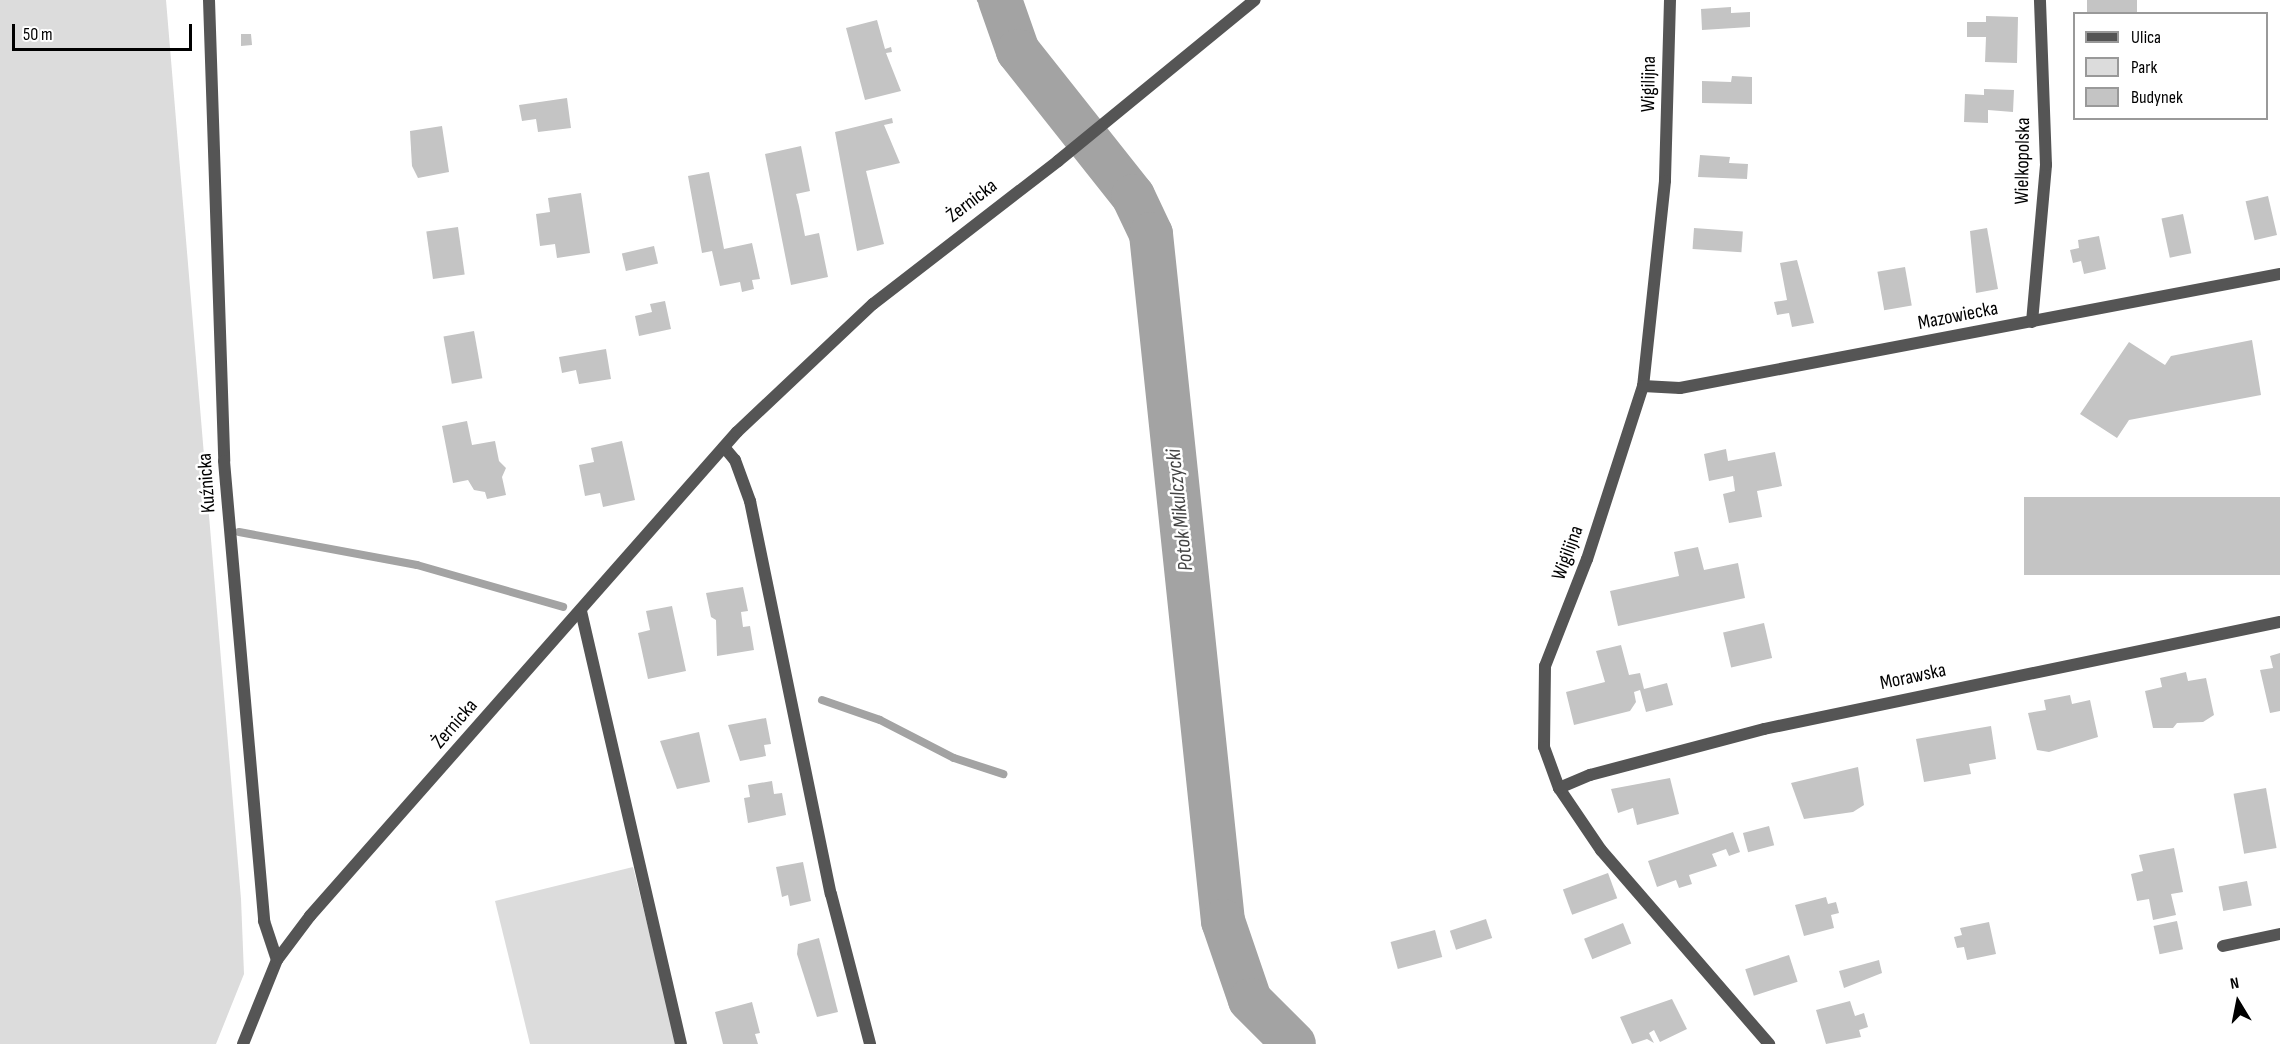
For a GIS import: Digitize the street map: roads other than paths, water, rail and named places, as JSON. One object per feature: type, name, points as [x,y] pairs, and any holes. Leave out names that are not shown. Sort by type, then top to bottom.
[{"type":"street","name":"Kuźnicka","points":[[209,0],[224,460],[264,921],[277,960]]},
{"type":"street","name":"Żernicka","points":[[243,1044],[277,960],[310,916],[724,447],[873,304],[1119,113],[1256,0]]},
{"type":"street","name":"Wigilijna","points":[[1670,0],[1665,181],[1643,386],[1587,559],[1545,666],[1544,747],[1560,788],[1642,902],[1769,1044]]},
{"type":"street","name":"Wielkopolska","points":[[2032,322],[2046,165],[2040,0]]},
{"type":"street","name":"Mazowiecka","points":[[1643,386],[1680,388],[2280,274]]},
{"type":"street","points":[[724,447],[735,460],[750,501],[831,894],[870,1044]]},
{"type":"street","points":[[581,610],[681,1044]]},
{"type":"street","name":"Morawska","points":[[1560,788],[1590,775],[1764,729],[2280,622]]},
{"type":"street","points":[[2223,946],[2280,934]]},
{"type":"waterway","points":[[981,0],[1006,18]]},
{"type":"waterway","name":"Potok Mikulczycki","points":[[1000,0],[1018,51],[1133,196],[1151,234],[1223,921],[1250,1000],[1294,1044]]},
{"type":"waterway","points":[[239,532],[417,565],[563,607]]},
{"type":"waterway","points":[[822,700],[880,720],[954,758],[1003,774]]}]
